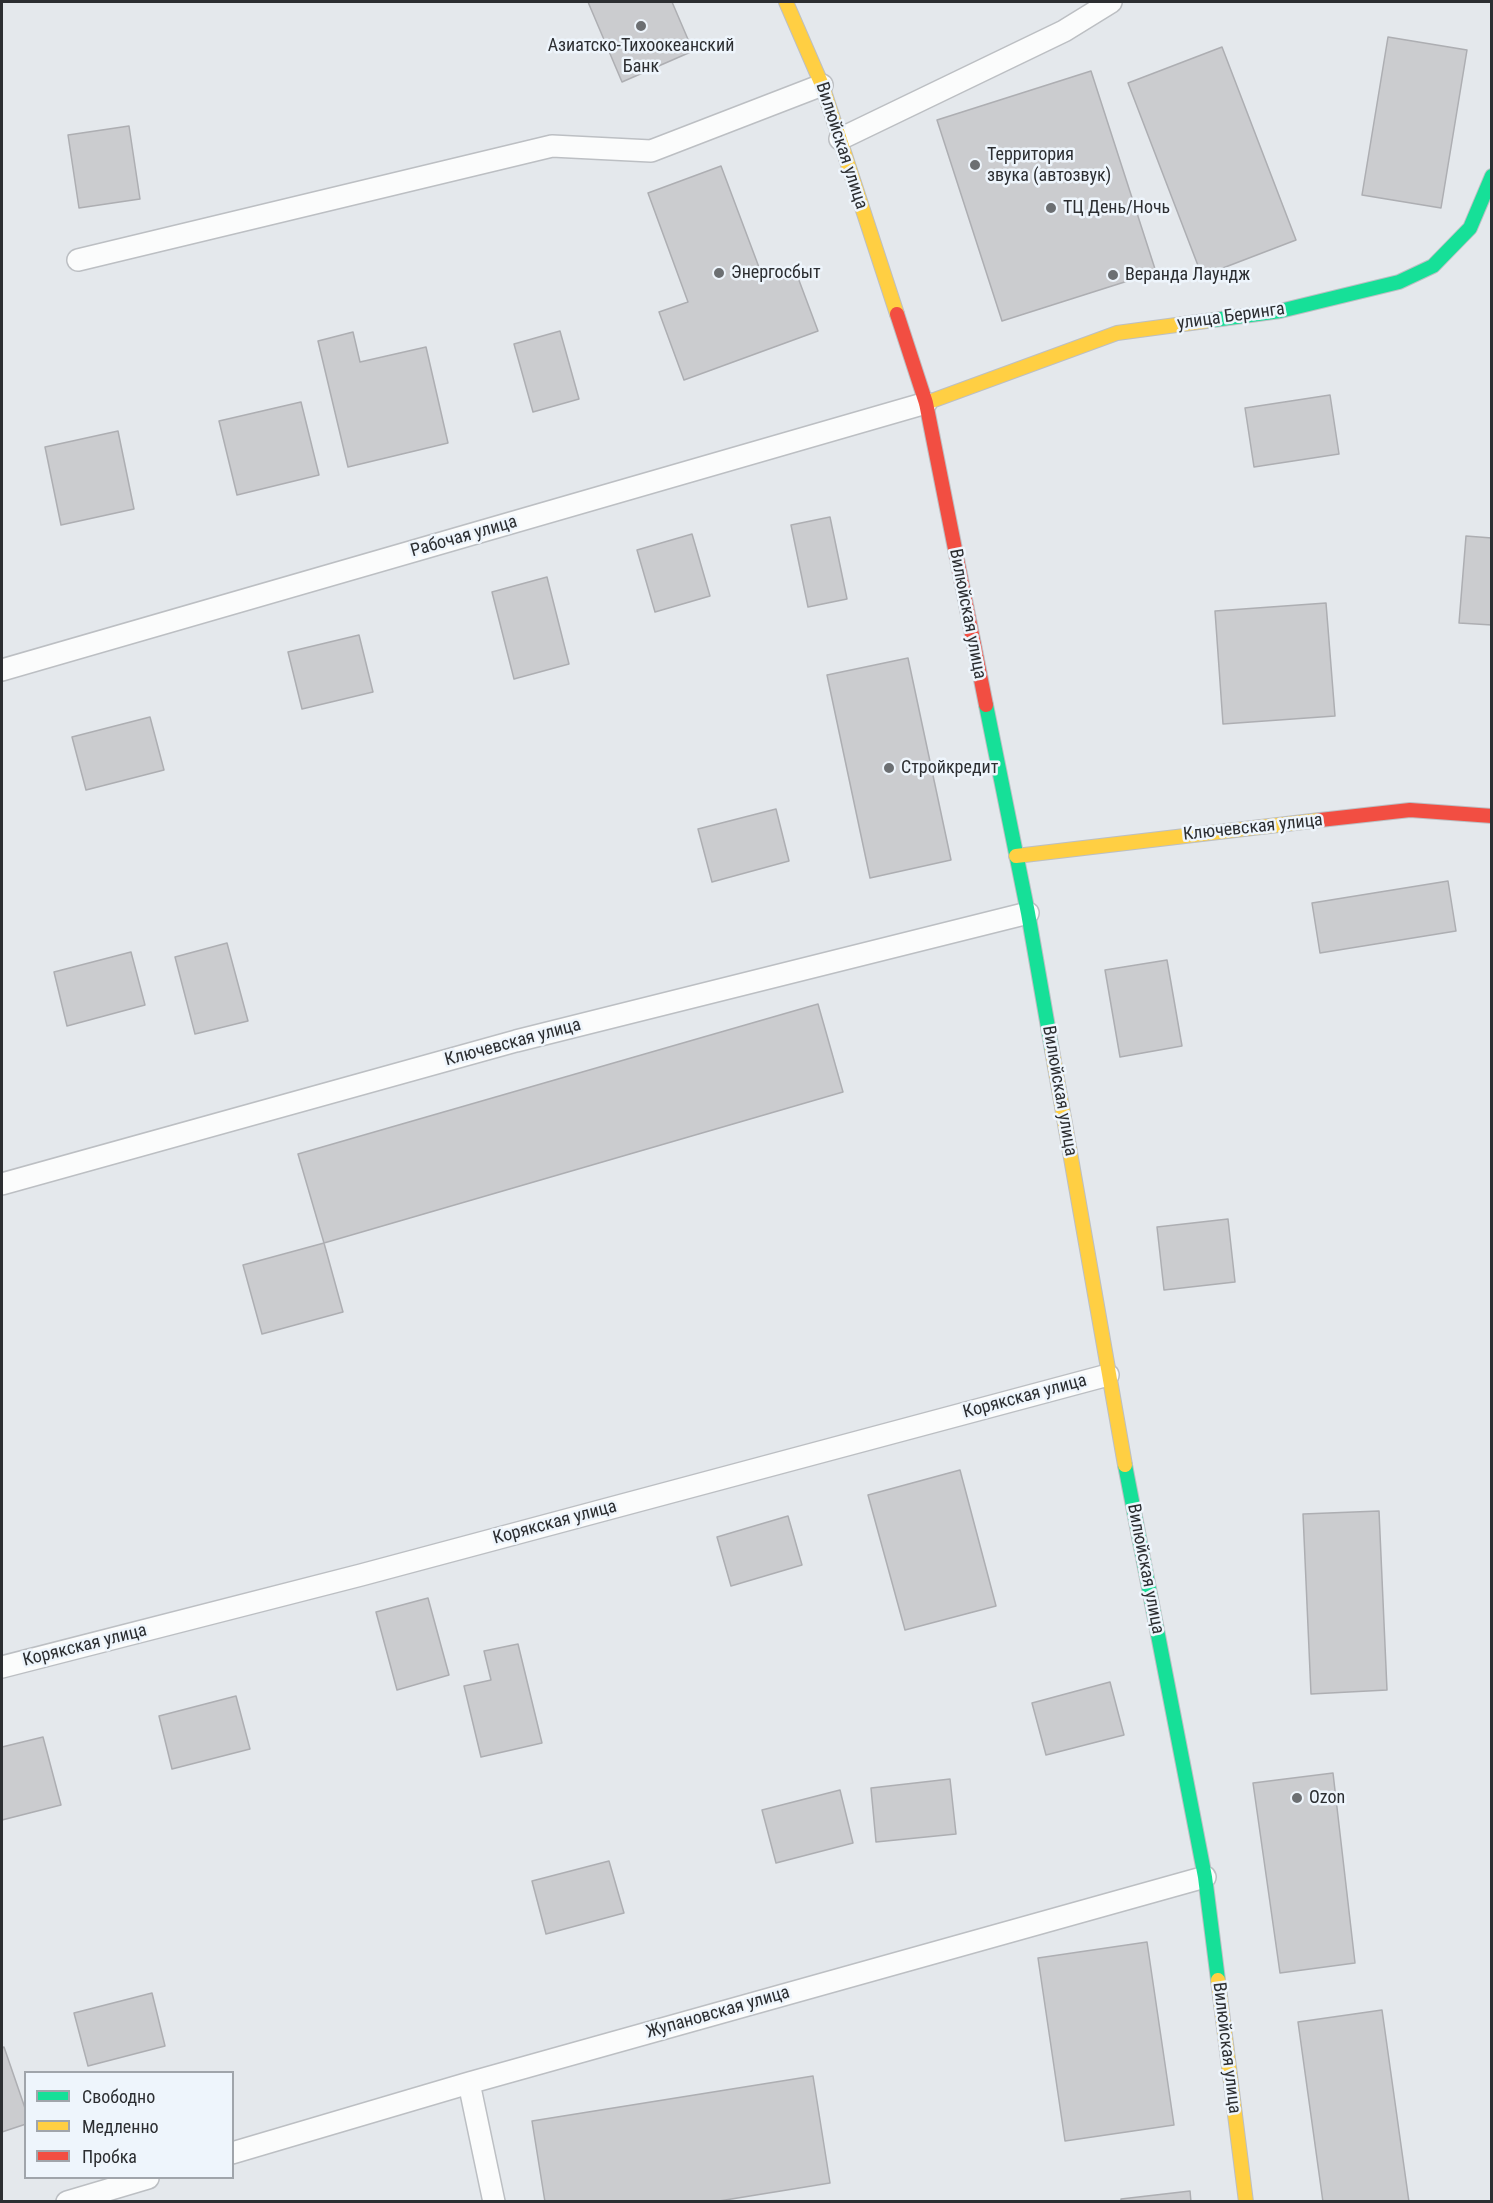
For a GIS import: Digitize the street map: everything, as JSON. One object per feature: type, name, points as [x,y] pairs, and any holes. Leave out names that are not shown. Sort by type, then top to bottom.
[{"type":"street","name":"Вилюйская улица","points":[[786,2],[822,85],[926,403],[1028,912],[1108,1375],[1205,1877],[1246,2202]]},
{"type":"street","name":"улица Беринга","points":[[926,403],[1117,333],[1280,311],[1398,282],[1433,266],[1470,228],[1491,176]]},
{"type":"street","name":"Ключевская улица","points":[[1016,856],[1410,810],[1491,816]]},
{"type":"lane","points":[[840,139],[1064,31],[1111,2]]},
{"type":"lane","points":[[78,261],[552,146],[651,151],[822,85]]},
{"type":"lane","name":"Рабочая улица","points":[[2,670],[926,403]]},
{"type":"lane","name":"Ключевская улица","points":[[2,1184],[516,1041],[1028,912]]},
{"type":"lane","name":"Корякская улица","points":[[2,1667],[361,1575],[1108,1375]]},
{"type":"lane","name":"Жупановская улица","points":[[234,2152],[469,2083],[1205,1877]]},
{"type":"lane","points":[[469,2083],[494,2202]]},
{"type":"lane","points":[[67,2202],[145,2179]]},
{"type":"building","name":"Азиатско-Тихоокеанский Банк","points":[[588,2],[672,2],[693,51],[622,82]]},
{"type":"building","points":[[1388,37],[1467,50],[1441,208],[1362,195]]},
{"type":"building","points":[[1222,47],[1296,240],[1202,276],[1128,83]]},
{"type":"building","name":"ТЦ День/Ночь","points":[[1091,71],[1156,272],[1002,321],[937,120]]},
{"type":"building","points":[[129,126],[140,199],[79,208],[68,135]]},
{"type":"building","name":"Энергосбыт","points":[[721,166],[763,278],[794,267],[818,331],[684,380],[659,312],[688,302],[648,193]]},
{"type":"building","points":[[560,331],[579,399],[533,412],[514,344]]},
{"type":"building","points":[[353,332],[360,362],[426,347],[448,443],[348,467],[318,341]]},
{"type":"building","points":[[1330,395],[1339,454],[1254,467],[1245,408]]},
{"type":"building","points":[[301,402],[319,475],[237,495],[219,421]]},
{"type":"building","points":[[118,431],[134,509],[61,525],[45,447]]},
{"type":"building","points":[[830,517],[847,599],[808,607],[791,525]]},
{"type":"building","points":[[692,534],[710,596],[655,612],[637,550]]},
{"type":"building","points":[[1466,536],[1492,538],[1492,625],[1459,623]]},
{"type":"building","points":[[547,577],[569,664],[514,679],[492,592]]},
{"type":"building","points":[[1326,603],[1335,716],[1223,724],[1215,611]]},
{"type":"building","points":[[359,635],[373,692],[302,709],[288,652]]},
{"type":"building","name":"Стройкредит","points":[[908,658],[951,860],[870,878],[827,675]]},
{"type":"building","points":[[150,717],[164,770],[86,790],[72,737]]},
{"type":"building","points":[[776,809],[789,861],[712,882],[698,829]]},
{"type":"building","points":[[1448,881],[1456,931],[1320,953],[1312,903]]},
{"type":"building","points":[[227,943],[248,1021],[195,1034],[175,957]]},
{"type":"building","points":[[131,952],[145,1005],[67,1026],[54,972]]},
{"type":"building","points":[[1167,960],[1182,1046],[1120,1057],[1105,970]]},
{"type":"building","points":[[818,1004],[843,1092],[324,1243],[298,1154]]},
{"type":"building","points":[[1228,1219],[1235,1282],[1164,1290],[1157,1227]]},
{"type":"building","points":[[324,1243],[343,1312],[262,1334],[243,1265]]},
{"type":"building","points":[[960,1470],[996,1606],[905,1630],[868,1495]]},
{"type":"building","points":[[1379,1511],[1387,1690],[1311,1694],[1303,1514]]},
{"type":"building","points":[[788,1516],[802,1565],[731,1586],[717,1537]]},
{"type":"building","points":[[428,1598],[449,1675],[397,1690],[376,1612]]},
{"type":"building","points":[[518,1644],[542,1743],[481,1757],[464,1686],[491,1680],[484,1651]]},
{"type":"building","points":[[1110,1682],[1124,1735],[1046,1755],[1032,1703]]},
{"type":"building","points":[[236,1696],[250,1749],[172,1769],[159,1716]]},
{"type":"building","points":[[43,1737],[61,1805],[2,1820],[2,1747]]},
{"type":"building","points":[[1333,1773],[1355,1963],[1280,1973],[1253,1783]]},
{"type":"building","points":[[950,1779],[956,1834],[876,1842],[871,1788]]},
{"type":"building","points":[[840,1790],[853,1843],[776,1863],[762,1810]]},
{"type":"building","points":[[609,1861],[624,1913],[546,1934],[532,1881]]},
{"type":"building","points":[[1147,1942],[1174,2125],[1065,2141],[1038,1958]]},
{"type":"building","points":[[152,1993],[165,2046],[88,2066],[74,2013]]},
{"type":"building","points":[[1382,2010],[1409,2202],[1323,2202],[1298,2022]]},
{"type":"building","points":[[4,2047],[24,2105],[24,2125],[2,2132],[2,2048]]},
{"type":"building","points":[[813,2076],[830,2183],[713,2202],[545,2202],[532,2121]]},
{"type":"building","points":[[1190,2191],[1191,2202],[1121,2202],[1121,2199]]},
{"type":"traffic: fast","points":[[1206,321],[1280,311],[1399,282],[1433,266],[1470,228],[1492,176]]},
{"type":"traffic: fast","points":[[986,705],[1028,913],[1052,1050]]},
{"type":"traffic: fast","points":[[1125,1465],[1205,1877],[1218,1980]]},
{"type":"traffic: slow","points":[[786,2],[822,85],[897,314]]},
{"type":"traffic: slow","points":[[926,403],[1117,333],[1206,321]]},
{"type":"traffic: slow","points":[[1016,856],[1320,820]]},
{"type":"traffic: slow","points":[[1052,1050],[1125,1465]]},
{"type":"traffic: slow","points":[[1218,1980],[1246,2202]]},
{"type":"traffic: jam","points":[[897,314],[926,403],[986,705]]},
{"type":"traffic: jam","points":[[1320,820],[1410,810],[1492,816]]},
{"type":"place","name":"Азиатско-Тихоокеанский Банк","points":[[641,26]]},
{"type":"place","name":"Территория звука (автозвук)","points":[[975,165]]},
{"type":"place","name":"ТЦ День/Ночь","points":[[1051,208]]},
{"type":"place","name":"Энергосбыт","points":[[719,273]]},
{"type":"place","name":"Веранда Лаундж","points":[[1113,275]]},
{"type":"place","name":"Стройкредит","points":[[889,768]]},
{"type":"place","name":"Ozon","points":[[1297,1798]]}]
